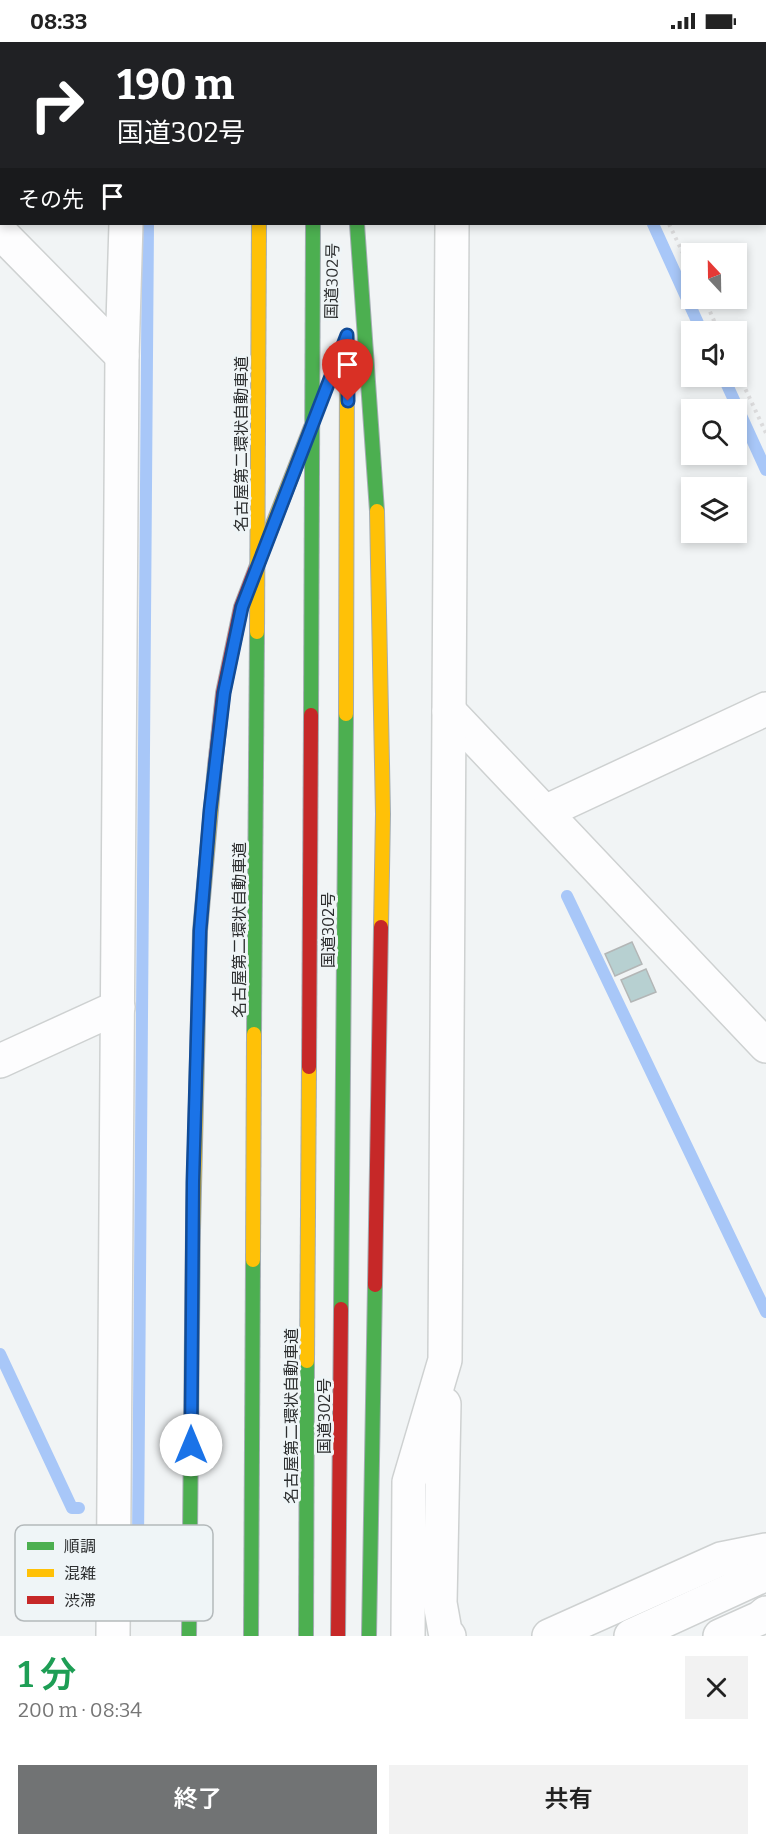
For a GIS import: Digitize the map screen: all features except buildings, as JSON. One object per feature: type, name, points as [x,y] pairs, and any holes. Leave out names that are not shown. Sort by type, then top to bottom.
[{"type":"highway","name":"名古屋第二環状自動車道","points":[[251,1636],[259,225]]},
{"type":"highway","name":"名古屋第二環状自動車道","points":[[306,1636],[313,225]]},
{"type":"highway","name":"国道302号","points":[[348,302],[350,225]]},
{"type":"highway","points":[[357,225],[377,487],[384,814],[369,1636]]},
{"type":"highway","name":"国道302号","points":[[335,368],[345,346],[348,523],[338,1636]]},
{"type":"highway","points":[[190,1525],[193,1182],[200,931],[210,811],[224,693],[242,607],[326,390]]},
{"type":"highway","points":[[189,1621],[189,1636]]},
{"type":"street","points":[[115,1525],[122,356],[126,225]]},
{"type":"street","points":[[449,1636],[445,1631],[440,1603],[445,1360],[452,225]]},
{"type":"street","points":[[0,232],[122,356]]},
{"type":"street","points":[[545,812],[766,709]]},
{"type":"street","points":[[449,711],[766,1046]]},
{"type":"street","points":[[0,1062],[118,1007]]},
{"type":"street","points":[[408,1636],[409,1482],[445,1360]]},
{"type":"street","points":[[549,1636],[722,1560],[766,1550]]},
{"type":"street","points":[[631,1636],[766,1574]]},
{"type":"street","points":[[720,1636],[766,1613]]},
{"type":"street","points":[[114,1621],[114,1636]]},
{"type":"path","points":[[669,225],[681,249]]},
{"type":"path","points":[[744,387],[766,433]]},
{"type":"waterway","points":[[138,1525],[148,225]]},
{"type":"waterway","points":[[653,225],[697,321]]},
{"type":"waterway","points":[[728,387],[766,470]]},
{"type":"waterway","points":[[567,896],[766,1312]]},
{"type":"waterway","points":[[0,1354],[72,1508],[79,1508]]},
{"type":"traffic: fast","points":[[311,715],[313,225]]},
{"type":"traffic: fast","points":[[357,225],[377,511]]},
{"type":"traffic: fast","points":[[254,1034],[257,632]]},
{"type":"traffic: fast","points":[[341,1309],[346,714]]},
{"type":"traffic: fast","points":[[190,1525],[193,1230]]},
{"type":"traffic: fast","points":[[251,1636],[253,1260]]},
{"type":"traffic: fast","points":[[369,1636],[375,1285]]},
{"type":"traffic: fast","points":[[306,1636],[307,1361]]},
{"type":"traffic: fast","points":[[189,1621],[189,1636]]},
{"type":"traffic: slow","points":[[257,632],[259,225]]},
{"type":"traffic: slow","points":[[346,714],[347,360]]},
{"type":"traffic: slow","points":[[264,547],[311,427]]},
{"type":"traffic: slow","points":[[377,511],[383,814],[381,927]]},
{"type":"traffic: slow","points":[[193,1230],[200,931],[215,766]]},
{"type":"traffic: slow","points":[[253,1260],[254,1034]]},
{"type":"traffic: slow","points":[[307,1361],[309,1067]]},
{"type":"traffic: jam","points":[[215,766],[223,693],[241,607],[264,547]]},
{"type":"traffic: jam","points":[[309,1067],[311,715]]},
{"type":"traffic: jam","points":[[375,1285],[381,927]]},
{"type":"traffic: jam","points":[[338,1636],[341,1309]]},
{"type":"route","points":[[191,1445],[193,1182],[200,931],[210,811],[224,693],[242,607],[347,335],[348,401]]}]
